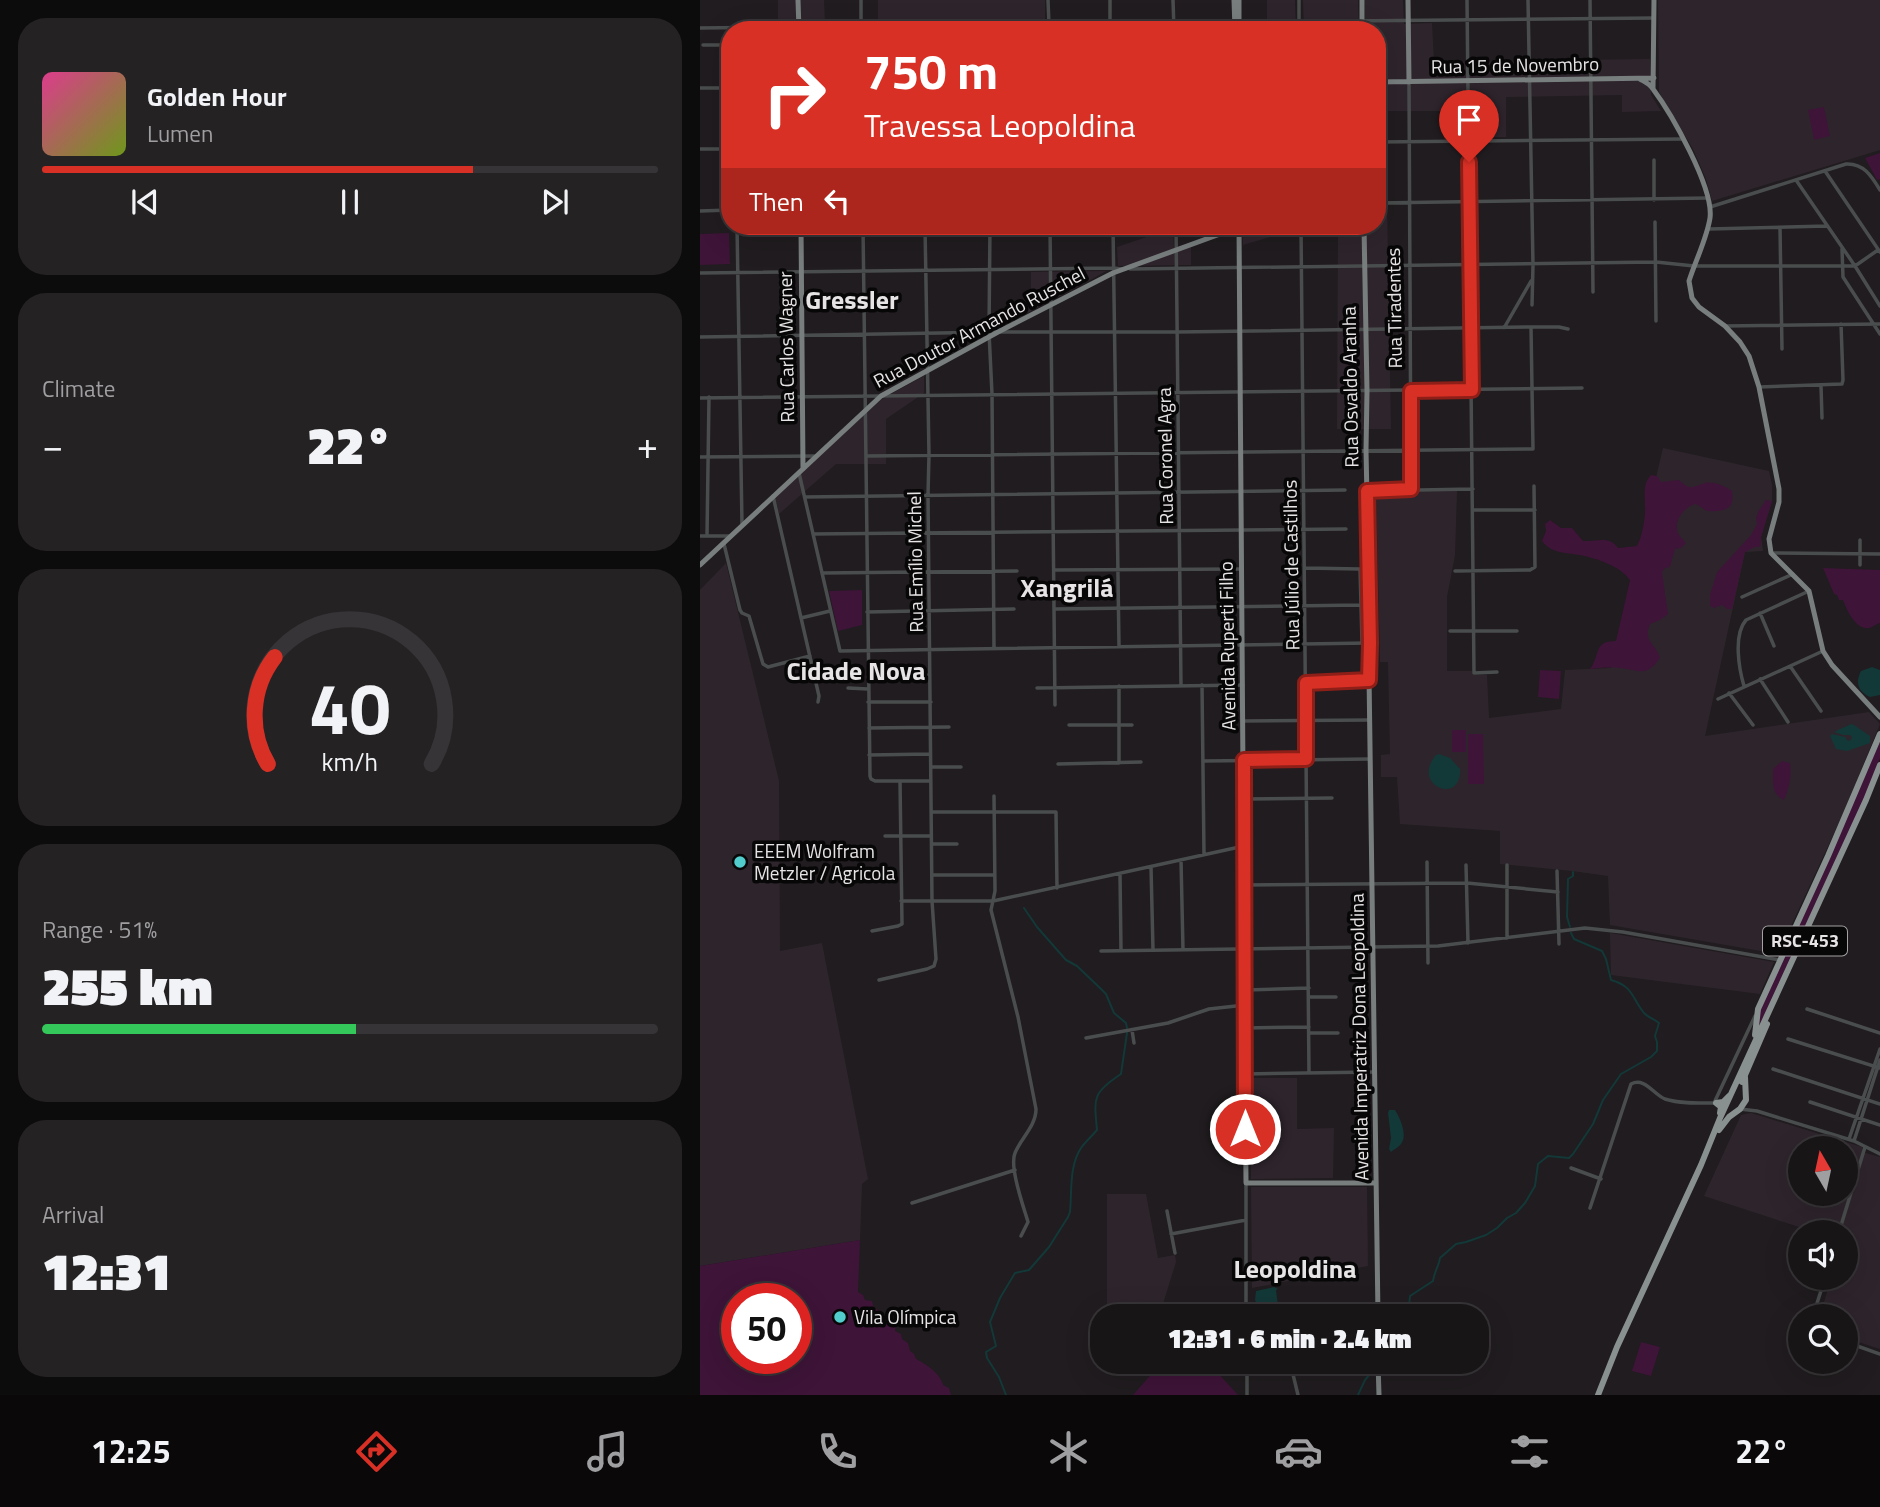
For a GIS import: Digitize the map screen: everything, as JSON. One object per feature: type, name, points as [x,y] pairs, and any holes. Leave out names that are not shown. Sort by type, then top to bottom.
[{"type":"highway","points":[[1754,1043],[1758,1009],[1880,734]]},
{"type":"highway","name":"RSC-453","points":[[1701,1165],[1720,1118],[1734,1103],[1754,1043],[1880,765]]},
{"type":"highway","name":"RSC-453","points":[[1598,1395],[1617,1347],[1701,1165],[1734,1103],[1880,776]]},
{"type":"highway","points":[[1715,1103],[1746,1100],[1746,1073]]},
{"type":"highway","points":[[1715,1103],[1721,1107],[1720,1118]]},
{"type":"main road","points":[[798,0],[799,21]]},
{"type":"main road","points":[[1237,0],[1237,21]]},
{"type":"main road","points":[[1362,0],[1362,21]]},
{"type":"main road","name":"Rua Tiradentes","points":[[1408,0],[1409,82]]},
{"type":"main road","points":[[1653,89],[1654,0]]},
{"type":"main road","name":"Rua 15 de Novembro","points":[[1386,82],[1654,78]]},
{"type":"main road","points":[[1640,79],[1653,89],[1692,155],[1710,207],[1710,219],[1689,281],[1692,298],[1699,307],[1725,326],[1740,342],[1749,356],[1759,387],[1779,489],[1779,502],[1769,539],[1771,553],[1809,591],[1823,651],[1832,665],[1880,717]]},
{"type":"main road","name":"Rua Carlos Wagner","points":[[801,235],[801,471]]},
{"type":"main road","name":"Rua Doutor Armando Ruschel","points":[[700,565],[881,396],[1113,270],[1214,235]]},
{"type":"main road","name":"Avenida Ruperti Filho","points":[[1240,235],[1246,1183]]},
{"type":"main road","name":"Rua Osvaldo Aranha","points":[[1364,235],[1370,758]]},
{"type":"main road","name":"Avenida Imperatriz Dona Leopoldina","points":[[1370,758],[1378,1304]]},
{"type":"main road","points":[[1246,1183],[1376,1183]]},
{"type":"main road","points":[[1378,1374],[1379,1395]]},
{"type":"street","points":[[861,0],[861,21]]},
{"type":"street","points":[[1048,0],[1049,21]]},
{"type":"street","points":[[1110,0],[1110,21]]},
{"type":"street","points":[[1173,0],[1174,21]]},
{"type":"street","points":[[1299,0],[1299,21]]},
{"type":"street","points":[[1467,0],[1474,673],[1497,673]]},
{"type":"street","points":[[1528,0],[1532,305]]},
{"type":"street","points":[[1590,0],[1593,292]]},
{"type":"street","points":[[1362,21],[1654,18]]},
{"type":"street","points":[[700,28],[721,29]]},
{"type":"street","points":[[703,45],[721,46]]},
{"type":"street","name":"Rua Tiradentes","points":[[1409,82],[1411,489]]},
{"type":"street","points":[[700,88],[721,88]]},
{"type":"street","points":[[1386,142],[1683,139]]},
{"type":"street","points":[[700,149],[721,149]]},
{"type":"street","points":[[1654,160],[1654,200]]},
{"type":"street","points":[[1710,207],[1846,164],[1858,165],[1866,170],[1880,190]]},
{"type":"street","points":[[1122,269],[1656,262],[1694,266],[1855,266],[1879,251],[1825,171]]},
{"type":"street","points":[[1796,180],[1880,306]]},
{"type":"street","points":[[1386,203],[1707,198]]},
{"type":"street","points":[[700,211],[721,210]]},
{"type":"street","points":[[1655,222],[1656,321]]},
{"type":"street","points":[[1706,229],[1828,226]]},
{"type":"street","points":[[1780,228],[1782,349]]},
{"type":"street","points":[[737,235],[742,525]]},
{"type":"street","points":[[863,235],[870,776],[872,781],[931,781]]},
{"type":"street","name":"Rua Emílio Michel","points":[[879,980],[927,969],[934,966],[936,959],[932,901],[925,235]]},
{"type":"street","points":[[990,235],[994,648]]},
{"type":"street","points":[[1050,235],[1055,705]]},
{"type":"street","points":[[1113,235],[1119,646]]},
{"type":"street","name":"Rua Coronel Agra","points":[[1176,235],[1181,686]]},
{"type":"street","name":"Rua Júlio de Castilhos","points":[[1301,235],[1309,1073]]},
{"type":"street","points":[[1842,247],[1843,277],[1880,334]]},
{"type":"street","points":[[700,273],[1113,270]]},
{"type":"street","points":[[1504,328],[1532,278]]},
{"type":"street","points":[[1759,387],[1842,384],[1841,324]]},
{"type":"street","points":[[1725,326],[1880,324]]},
{"type":"street","points":[[866,456],[1532,449],[1531,327]]},
{"type":"street","points":[[998,332],[1531,327],[1559,327],[1568,330]]},
{"type":"street","points":[[700,337],[989,335]]},
{"type":"street","points":[[1821,386],[1822,418]]},
{"type":"street","points":[[700,398],[1582,388]]},
{"type":"street","points":[[707,536],[709,397]]},
{"type":"street","points":[[700,457],[817,456]]},
{"type":"street","points":[[801,471],[804,497],[840,651],[1370,643]]},
{"type":"street","points":[[1455,571],[1530,570],[1535,567],[1534,486]]},
{"type":"street","points":[[1367,491],[1473,489]]},
{"type":"street","points":[[804,497],[1345,490]]},
{"type":"street","points":[[702,496],[708,496]]},
{"type":"street","points":[[773,496],[818,699]]},
{"type":"street","points":[[1473,510],[1535,510]]},
{"type":"street","points":[[813,534],[1346,529]]},
{"type":"street","points":[[700,536],[730,536]]},
{"type":"street","points":[[1860,540],[1860,565]]},
{"type":"street","points":[[724,542],[740,610],[749,616],[765,667],[810,656]]},
{"type":"street","points":[[1771,553],[1880,554]]},
{"type":"street","points":[[1305,568],[1361,570],[1362,643]]},
{"type":"street","points":[[1055,570],[1241,569]]},
{"type":"street","points":[[822,573],[1017,571]]},
{"type":"street","points":[[1742,597],[1793,574]]},
{"type":"street","points":[[1745,686],[1738,662],[1742,625],[1746,620],[1809,591]]},
{"type":"street","points":[[1055,609],[1361,604]]},
{"type":"street","points":[[867,612],[1014,610]]},
{"type":"street","points":[[801,618],[831,611]]},
{"type":"street","points":[[1760,614],[1774,646]]},
{"type":"street","points":[[1450,631],[1517,631]]},
{"type":"street","points":[[1718,699],[1823,651]]},
{"type":"street","points":[[1790,666],[1821,710]]},
{"type":"street","points":[[868,677],[930,676]]},
{"type":"street","points":[[1306,683],[1369,680]]},
{"type":"street","points":[[1760,680],[1788,722]]},
{"type":"street","points":[[1202,685],[1204,854]]},
{"type":"street","points":[[1037,688],[1243,685]]},
{"type":"street","points":[[1119,687],[1119,763]]},
{"type":"street","points":[[848,688],[868,689]]},
{"type":"street","points":[[1729,693],[1753,725]]},
{"type":"street","points":[[868,702],[931,702]]},
{"type":"street","points":[[1243,721],[1370,720]]},
{"type":"street","points":[[1069,726],[1132,725]]},
{"type":"street","points":[[869,728],[949,727]]},
{"type":"street","points":[[869,755],[931,754]]},
{"type":"street","points":[[1203,761],[1370,758]]},
{"type":"street","points":[[1058,764],[1141,762]]},
{"type":"street","points":[[931,767],[961,767]]},
{"type":"street","points":[[872,932],[902,924],[900,781]]},
{"type":"street","points":[[994,796],[995,891],[991,909],[1018,1017],[1036,1109],[1035,1119],[1013,1159],[1028,1222],[1021,1236]]},
{"type":"street","points":[[1244,799],[1332,798]]},
{"type":"street","points":[[931,812],[1056,812],[1056,888]]},
{"type":"street","points":[[884,836],[932,836]]},
{"type":"street","points":[[932,844],[957,844]]},
{"type":"street","points":[[901,901],[993,901],[1244,846]]},
{"type":"street","points":[[1181,860],[1183,950]]},
{"type":"street","points":[[1427,862],[1429,963]]},
{"type":"street","points":[[1466,865],[1468,943]]},
{"type":"street","points":[[1507,865],[1507,938]]},
{"type":"street","points":[[1152,866],[1153,950]]},
{"type":"street","points":[[1558,870],[1559,944]]},
{"type":"street","points":[[1120,874],[1121,951]]},
{"type":"street","points":[[932,875],[994,876]]},
{"type":"street","points":[[1244,885],[1466,883],[1558,892]]},
{"type":"street","points":[[1101,951],[1428,946],[1585,928],[1623,932],[1780,960]]},
{"type":"street","points":[[1245,990],[1309,988]]},
{"type":"street","points":[[1309,997],[1336,997]]},
{"type":"street","points":[[1086,1038],[1168,1023],[1209,1009],[1245,1004]]},
{"type":"street","points":[[1590,1208],[1629,1089],[1635,1082],[1641,1082],[1664,1098],[1715,1103],[1758,1009]]},
{"type":"street","points":[[1807,1009],[1880,1033]]},
{"type":"street","points":[[1245,1028],[1338,1032]]},
{"type":"street","points":[[1132,1030],[1134,1043]]},
{"type":"street","points":[[1788,1039],[1877,1067]]},
{"type":"street","points":[[1877,1067],[1880,1049]]},
{"type":"street","points":[[1853,1136],[1880,1060]]},
{"type":"street","points":[[1773,1069],[1880,1104]]},
{"type":"street","points":[[1245,1074],[1375,1072]]},
{"type":"street","points":[[1746,1100],[1757,1111]]},
{"type":"street","points":[[1810,1102],[1880,1125]]},
{"type":"street","points":[[1734,1103],[1835,1136]]},
{"type":"street","points":[[1858,1144],[1880,1154]]},
{"type":"street","points":[[1843,1220],[1865,1146]]},
{"type":"street","points":[[1571,1168],[1601,1179]]},
{"type":"street","points":[[912,1203],[1015,1170]]},
{"type":"street","name":"Avenida Ruperti Filho","points":[[1246,1183],[1246,1304]]},
{"type":"street","points":[[1167,1211],[1175,1253]]},
{"type":"street","points":[[1171,1234],[1246,1220]]},
{"type":"street","points":[[1858,1346],[1880,1353]]},
{"type":"street","points":[[1247,1374],[1247,1395]]},
{"type":"street","points":[[1293,1374],[1298,1395]]},
{"type":"shaded area","points":[[778,0],[824,0],[825,21],[778,21]]},
{"type":"shaded area","points":[[878,0],[1045,0],[1045,21],[878,21]]},
{"type":"shaded area","points":[[1267,0],[1295,0],[1296,21],[1267,21]]},
{"type":"shaded area","points":[[1303,0],[1358,0],[1359,21],[1304,21]]},
{"type":"shaded area","points":[[1365,0],[1403,0],[1404,24],[1432,23],[1434,62],[1650,59],[1651,95],[1661,111],[1622,112],[1622,95],[1506,97],[1506,137],[1473,137],[1472,111],[1386,111],[1386,21],[1365,21]]},
{"type":"shaded area","points":[[1658,0],[1880,0],[1880,150],[1712,201],[1693,149],[1659,92]]},
{"type":"shaded area","points":[[1824,107],[1830,136],[1814,140],[1808,110]]},
{"type":"shaded area","points":[[1386,144],[1391,429],[1337,429],[1338,235],[1386,235]]},
{"type":"shaded area","points":[[1880,153],[1880,179],[1877,180],[1865,158]]},
{"type":"shaded area","points":[[700,234],[729,235],[730,264],[700,265]]},
{"type":"shaded area","points":[[1152,235],[1173,235],[1174,252],[1191,247],[1191,265],[1118,266],[1117,247]]},
{"type":"shaded area","points":[[1242,235],[1277,235],[1243,245]]},
{"type":"shaded area","points":[[1106,271],[1015,319],[1015,304],[1031,297],[1031,272]]},
{"type":"shaded area","points":[[924,376],[924,393],[886,419],[886,464],[836,464],[779,514],[775,497],[880,400]]},
{"type":"shaded area","points":[[1663,448],[1769,471],[1772,485],[1772,502],[1761,537],[1763,551],[1745,552],[1705,736],[1869,712],[1880,724],[1843,814],[1778,954],[1610,925],[1608,876],[1500,864],[1500,831],[1400,824],[1397,777],[1381,777],[1381,755],[1390,754],[1388,662],[1380,662],[1376,492],[1457,491],[1455,555],[1447,597],[1447,671],[1472,671],[1473,675],[1487,675],[1489,718],[1561,709],[1565,670],[1611,668]]},
{"type":"shaded area","points":[[1651,475],[1657,476],[1661,482],[1679,480],[1689,487],[1705,483],[1719,484],[1732,491],[1732,503],[1726,509],[1713,511],[1706,511],[1695,504],[1684,511],[1677,523],[1678,533],[1686,543],[1675,549],[1670,567],[1662,572],[1668,614],[1650,624],[1648,630],[1649,639],[1660,658],[1655,664],[1642,671],[1590,669],[1598,649],[1604,643],[1616,641],[1630,580],[1614,567],[1600,561],[1550,548],[1542,541],[1546,531],[1545,524],[1550,520],[1561,528],[1572,528],[1583,541],[1606,540],[1618,548],[1637,546],[1644,521],[1645,488]]},
{"type":"shaded area","points":[[1766,500],[1772,501],[1761,545],[1745,552],[1732,609],[1722,605],[1714,608],[1710,606],[1710,595],[1717,572],[1751,535],[1757,524],[1758,512]]},
{"type":"shaded area","name":"EEEM Wolfram Metzler / Agricola","points":[[726,563],[779,781],[780,951],[822,943],[868,1179],[862,1184],[860,1240],[700,1266],[700,590]]},
{"type":"shaded area","points":[[1823,568],[1880,570],[1880,623],[1864,628],[1856,623],[1843,600],[1839,600],[1834,594]]},
{"type":"shaded area","points":[[862,590],[862,625],[838,631],[829,591]]},
{"type":"shaded area","points":[[1540,670],[1561,671],[1559,699],[1538,697]]},
{"type":"shaded area","points":[[1452,730],[1466,730],[1466,752],[1452,752]]},
{"type":"shaded area","points":[[1468,734],[1483,734],[1484,784],[1468,784]]},
{"type":"shaded area","points":[[1880,737],[1880,758],[1867,793],[1759,1026],[1760,1010]]},
{"type":"shaded area","points":[[1782,761],[1790,763],[1791,768],[1784,800],[1775,791],[1773,783],[1773,769]]},
{"type":"shaded area","points":[[1610,933],[1774,962],[1760,994],[1611,975]]},
{"type":"shaded area","points":[[1250,1078],[1297,1078],[1297,1129],[1334,1128],[1333,1178],[1251,1179]]},
{"type":"shaded area","points":[[1751,1113],[1826,1136],[1788,1136],[1788,1206],[1858,1206],[1858,1146],[1862,1147],[1862,1152],[1880,1157],[1880,1349],[1858,1342],[1858,1304],[1823,1304],[1828,1290],[1858,1290],[1858,1220],[1788,1220],[1788,1223],[1704,1196],[1741,1115]]},
{"type":"shaded area","points":[[1251,1187],[1367,1187],[1368,1266],[1252,1288]]},
{"type":"shaded area","points":[[1107,1194],[1146,1194],[1158,1258],[1175,1255],[1176,1262],[1163,1304],[1107,1304]]},
{"type":"shaded area","name":"Vila Olímpica","points":[[860,1240],[858,1292],[865,1300],[872,1301],[874,1308],[880,1311],[880,1316],[896,1326],[895,1331],[908,1343],[916,1359],[936,1373],[943,1385],[949,1388],[951,1395],[700,1395],[700,1266]]},
{"type":"shaded area","points":[[1641,1342],[1660,1347],[1651,1376],[1632,1371]]},
{"type":"shaded area","points":[[1151,1374],[1219,1374],[1238,1395],[1133,1395]]},
{"type":"water","points":[[1872,667],[1880,670],[1880,695],[1870,697],[1860,689],[1858,679],[1861,671]]},
{"type":"water","points":[[1851,724],[1870,736],[1870,743],[1847,751],[1836,749],[1830,736],[1832,734],[1851,740],[1850,735],[1834,732]]},
{"type":"water","points":[[1439,754],[1450,758],[1460,769],[1458,780],[1453,787],[1439,788],[1429,775],[1430,766]]},
{"type":"water","points":[[1389,1110],[1395,1110],[1397,1113],[1404,1136],[1401,1144],[1391,1152],[1389,1149]]},
{"type":"water","points":[[1274,1287],[1278,1289],[1278,1304],[1257,1304],[1256,1291]]},
{"type":"waterway","points":[[1570,927],[1567,917],[1568,879],[1573,876],[1573,872]]},
{"type":"waterway","points":[[1024,908],[1066,960],[1077,966],[1106,994],[1114,1013],[1126,1023],[1127,1028]]},
{"type":"waterway","points":[[1409,1304],[1410,1296],[1433,1281],[1440,1258],[1456,1244],[1486,1235],[1516,1213],[1535,1186],[1538,1164],[1548,1156],[1569,1158],[1593,1124],[1603,1100],[1621,1074],[1657,1051],[1655,1036],[1659,1023],[1644,1013],[1628,989],[1611,980],[1602,951],[1574,939],[1571,933]]},
{"type":"waterway","points":[[1006,1395],[987,1358],[986,1352],[996,1346],[990,1322],[1015,1273],[1029,1270],[1049,1247],[1068,1217],[1074,1163],[1081,1148],[1097,1130],[1097,1097],[1105,1086],[1121,1074],[1127,1033]]},
{"type":"waterway","points":[[1358,1395],[1370,1374]]},
{"type":"place","name":"EEEM Wolfram Metzler / Agricola","points":[[740,862]]},
{"type":"place","name":"Vila Olímpica","points":[[840,1317]]},
{"type":"district","name":"Gressler","points":[[852,300]]},
{"type":"district","name":"Xangrilá","points":[[1067,588]]},
{"type":"district","name":"Cidade Nova","points":[[856,671]]},
{"type":"district","name":"Leopoldina","points":[[1295,1269]]},
{"type":"route","points":[[1245,1129],[1244,760],[1306,759],[1306,683],[1369,680],[1367,491],[1411,489],[1411,391],[1472,390],[1469,162]]}]
